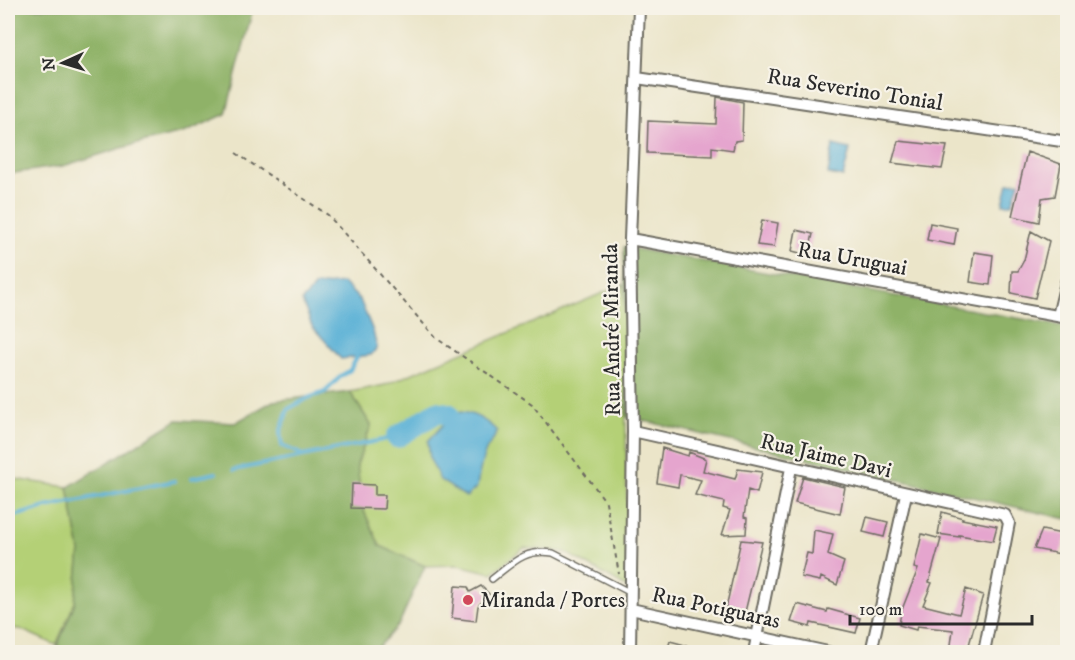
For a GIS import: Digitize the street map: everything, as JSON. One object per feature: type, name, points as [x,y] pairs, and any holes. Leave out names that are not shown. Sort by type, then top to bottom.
[{"type":"street","name":"Rua André Miranda","points":[[630,652],[633,431],[630,239],[639,8]]},
{"type":"street","name":"Rua Severino Tonial","points":[[637,78],[1068,142]]},
{"type":"street","name":"Rua Uruguai","points":[[630,239],[1063,317]]},
{"type":"street","points":[[1063,317],[1068,274]]},
{"type":"street","name":"Rua Jaime Davi","points":[[633,431],[1005,515],[1008,519],[984,652]]},
{"type":"street","points":[[754,652],[791,468]]},
{"type":"street","points":[[871,652],[906,494]]},
{"type":"street","name":"Rua Potiguaras","points":[[631,609],[828,652]]},
{"type":"lane","points":[[492,579],[525,554],[553,553],[632,594]]},
{"type":"path","points":[[236,153],[328,215],[436,338],[532,404],[606,502],[622,588]]},
{"type":"green space","points":[[8,8],[253,8],[226,114],[186,132],[63,166],[8,174]]},
{"type":"green space","points":[[624,247],[1067,327],[1067,519],[627,417]]},
{"type":"green space","points":[[624,284],[628,588],[565,552],[524,548],[492,573],[458,565],[425,566],[380,546],[363,509],[356,465],[371,425],[350,392],[385,385]]},
{"type":"green space","points":[[350,392],[371,425],[357,465],[363,509],[380,546],[425,566],[399,624],[374,652],[55,652],[75,602],[80,551],[68,487],[177,420],[235,423],[273,401]]},
{"type":"green space","points":[[8,478],[68,487],[80,551],[75,602],[56,645],[20,629],[8,628]]},
{"type":"water","points":[[833,145],[850,149],[843,177],[828,174]]},
{"type":"water","points":[[1019,182],[1012,204],[1003,204],[1008,183]]},
{"type":"water","points":[[343,283],[360,300],[373,331],[377,348],[371,355],[341,359],[312,326],[302,301],[315,286]]},
{"type":"water","points":[[460,412],[480,418],[497,431],[483,457],[477,487],[466,497],[440,480],[430,459],[428,441],[450,417],[448,414]]},
{"type":"building","points":[[717,97],[743,102],[742,140],[735,141],[733,150],[712,147],[712,156],[647,153],[648,121],[716,124]]},
{"type":"building","points":[[898,141],[947,146],[942,169],[892,163]]},
{"type":"building","points":[[1027,152],[1061,164],[1055,196],[1042,198],[1039,222],[1012,216]]},
{"type":"building","points":[[762,220],[778,223],[774,247],[757,245]]},
{"type":"building","points":[[930,223],[957,228],[954,245],[927,240]]},
{"type":"building","points":[[796,230],[813,234],[808,255],[792,251]]},
{"type":"building","points":[[1031,231],[1049,241],[1035,298],[1011,293],[1012,271],[1018,271],[1024,260]]},
{"type":"building","points":[[974,252],[993,255],[990,285],[970,282]]},
{"type":"building","points":[[662,448],[688,456],[689,452],[706,459],[703,471],[735,479],[738,469],[762,472],[757,493],[748,490],[744,517],[747,518],[746,534],[722,535],[730,510],[723,508],[724,502],[695,495],[701,480],[680,475],[678,487],[657,483]]},
{"type":"building","points":[[803,477],[845,487],[840,514],[795,503]]},
{"type":"building","points":[[352,484],[375,485],[375,495],[385,495],[384,509],[351,508]]},
{"type":"building","points":[[942,512],[962,519],[997,526],[993,541],[938,534]]},
{"type":"building","points":[[867,517],[888,522],[884,537],[863,532]]},
{"type":"building","points":[[814,530],[833,534],[828,555],[844,562],[837,585],[821,577],[820,581],[801,577],[807,553],[812,554]]},
{"type":"building","points":[[1042,530],[1067,535],[1060,554],[1034,549]]},
{"type":"building","points":[[922,534],[941,539],[929,582],[932,583],[923,605],[959,614],[966,589],[983,595],[967,652],[950,652],[953,630],[917,626],[916,630],[899,625],[901,612],[918,569],[914,568]]},
{"type":"building","points":[[741,540],[762,542],[745,612],[726,608]]},
{"type":"building","name":"Miranda / Portes","points":[[455,586],[468,587],[470,592],[481,586],[489,594],[478,606],[476,621],[452,618]]},
{"type":"building","points":[[797,604],[827,612],[828,609],[860,618],[856,633],[811,623],[810,627],[791,622]]},
{"type":"building","points":[[670,641],[700,649],[699,652],[667,652]]},
{"type":"waterway","points":[[304,455],[282,446],[280,433],[288,409],[325,392],[350,370],[357,357]]},
{"type":"waterway","points":[[397,437],[437,412],[448,414]]},
{"type":"waterway","points":[[234,470],[397,437]]},
{"type":"waterway","points":[[192,478],[216,473]]},
{"type":"waterway","points":[[8,518],[46,507],[174,481]]},
{"type":"place","name":"Miranda / Portes","points":[[468,600]]}]
